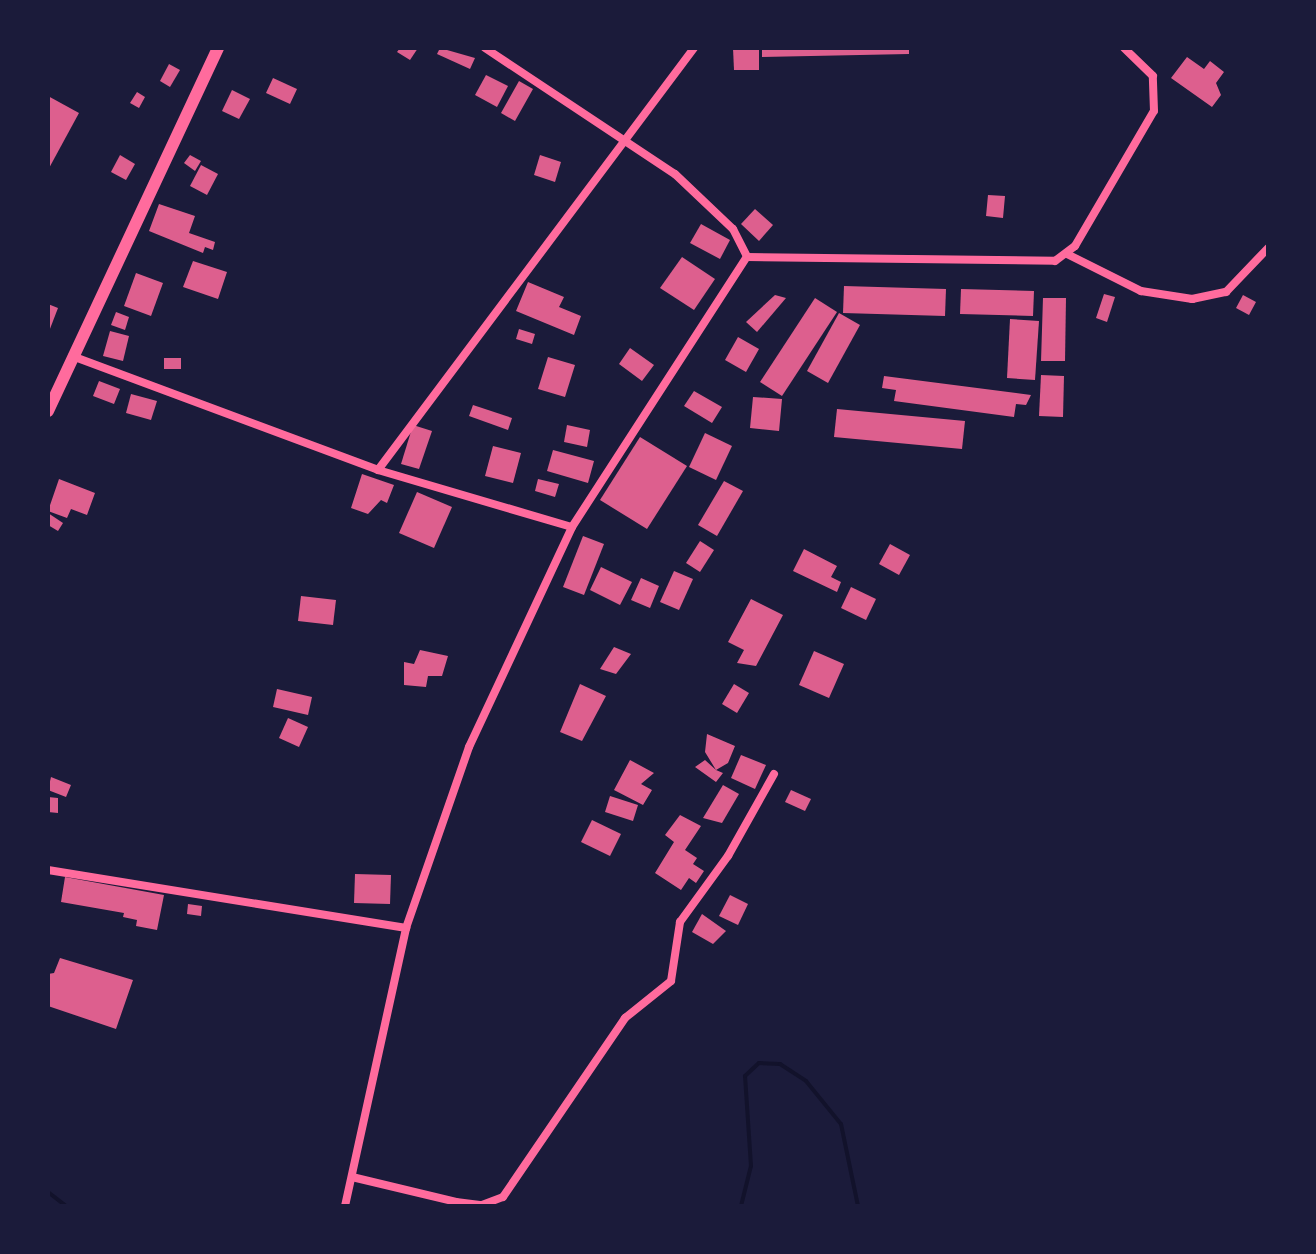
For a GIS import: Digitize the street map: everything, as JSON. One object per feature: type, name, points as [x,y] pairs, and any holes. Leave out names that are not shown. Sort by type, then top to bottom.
[{"type":"main road","points":[[48,411],[218,48]]},
{"type":"street","points":[[485,48],[675,174],[714,207],[747,257]]},
{"type":"street","points":[[378,470],[621,140],[694,48]]},
{"type":"street","points":[[747,257],[1047,262],[1067,254],[1154,111],[1153,76],[1124,48]]},
{"type":"street","points":[[1067,254],[1141,291],[1192,299],[1226,292],[1268,248]]},
{"type":"street","points":[[345,1206],[406,928],[458,773],[572,527],[747,257]]},
{"type":"street","points":[[72,356],[378,470],[572,527]]},
{"type":"street","points":[[352,1177],[456,1202],[482,1205],[503,1197],[625,1018],[671,981],[680,922],[728,856],[774,774]]},
{"type":"street","points":[[48,870],[406,928]]},
{"type":"building","points":[[400,48],[418,48],[410,60],[397,52]]},
{"type":"building","points":[[440,48],[475,58],[470,69],[437,54]]},
{"type":"building","points":[[733,48],[759,48],[759,70],[734,70]]},
{"type":"building","points":[[762,48],[909,48],[909,54],[762,57]]},
{"type":"building","points":[[1187,57],[1204,69],[1210,61],[1224,72],[1216,83],[1221,95],[1212,107],[1171,78]]},
{"type":"building","points":[[169,64],[180,70],[170,87],[160,81]]},
{"type":"building","points":[[486,75],[508,86],[497,107],[475,95]]},
{"type":"building","points":[[273,78],[297,89],[290,104],[266,93]]},
{"type":"building","points":[[519,81],[533,89],[515,121],[501,113]]},
{"type":"building","points":[[232,90],[250,99],[239,119],[222,111]]},
{"type":"building","points":[[137,92],[145,97],[139,108],[130,103]]},
{"type":"building","points":[[48,96],[79,113],[48,170]]},
{"type":"building","points":[[120,155],[135,164],[126,180],[111,172]]},
{"type":"building","points":[[190,155],[201,161],[195,171],[184,163]]},
{"type":"building","points":[[540,155],[561,162],[555,182],[534,175]]},
{"type":"building","points":[[201,165],[218,174],[207,195],[190,186]]},
{"type":"building","points":[[988,195],[1005,196],[1003,218],[986,216]]},
{"type":"building","points":[[159,204],[195,216],[189,233],[215,242],[213,250],[205,247],[203,253],[149,231]]},
{"type":"building","points":[[755,209],[773,225],[759,241],[741,224]]},
{"type":"building","points":[[701,224],[730,240],[720,259],[690,243]]},
{"type":"building","points":[[682,257],[715,279],[694,310],[660,288]]},
{"type":"building","points":[[193,261],[227,272],[218,299],[183,287]]},
{"type":"building","points":[[136,273],[163,283],[151,316],[124,306]]},
{"type":"building","points":[[528,282],[564,297],[559,307],[581,316],[574,335],[516,311]]},
{"type":"building","points":[[844,286],[946,289],[945,316],[843,313]]},
{"type":"building","points":[[961,289],[1034,291],[1033,316],[960,314]]},
{"type":"building","points":[[1104,294],[1115,297],[1107,322],[1096,318]]},
{"type":"building","points":[[775,295],[786,298],[757,332],[746,322]]},
{"type":"building","points":[[1243,295],[1256,302],[1249,315],[1236,308]]},
{"type":"building","points":[[815,298],[837,312],[782,396],[760,382]]},
{"type":"building","points":[[1043,298],[1066,298],[1065,361],[1041,361]]},
{"type":"building","points":[[48,304],[58,308],[48,334]]},
{"type":"building","points":[[116,312],[129,317],[125,330],[111,325]]},
{"type":"building","points":[[839,313],[860,325],[828,383],[807,371]]},
{"type":"building","points":[[1010,319],[1039,321],[1035,380],[1007,378]]},
{"type":"building","points":[[519,329],[535,334],[532,344],[516,339]]},
{"type":"building","points":[[110,331],[129,336],[123,361],[103,356]]},
{"type":"building","points":[[738,337],[759,349],[746,372],[725,360]]},
{"type":"building","points":[[630,348],[654,365],[642,381],[619,364]]},
{"type":"building","points":[[548,357],[575,365],[565,397],[538,389]]},
{"type":"building","points":[[164,358],[181,358],[181,369],[164,369]]},
{"type":"building","points":[[1041,375],[1064,376],[1063,417],[1039,416]]},
{"type":"building","points":[[884,376],[1031,395],[1026,405],[1016,404],[1014,417],[894,401],[896,390],[882,388]]},
{"type":"building","points":[[99,381],[120,389],[114,404],[93,396]]},
{"type":"building","points":[[694,391],[722,407],[712,423],[684,406]]},
{"type":"building","points":[[131,394],[157,401],[151,420],[126,413]]},
{"type":"building","points":[[753,397],[782,399],[779,431],[750,428]]},
{"type":"building","points":[[473,405],[512,418],[508,430],[469,416]]},
{"type":"building","points":[[837,409],[965,421],[962,449],[834,437]]},
{"type":"building","points":[[413,425],[432,431],[419,469],[401,464]]},
{"type":"building","points":[[567,425],[590,430],[587,447],[564,442]]},
{"type":"building","points":[[705,433],[732,446],[716,480],[689,467]]},
{"type":"building","points":[[640,437],[687,466],[647,529],[600,500]]},
{"type":"building","points":[[493,446],[521,453],[513,483],[485,476]]},
{"type":"building","points":[[553,450],[594,461],[588,483],[547,471]]},
{"type":"building","points":[[362,474],[394,485],[387,503],[381,500],[368,514],[351,508]]},
{"type":"building","points":[[59,479],[95,493],[87,515],[71,509],[67,518],[48,511]]},
{"type":"building","points":[[538,479],[559,484],[555,497],[535,491]]},
{"type":"building","points":[[724,481],[743,491],[717,536],[698,525]]},
{"type":"building","points":[[417,492],[452,507],[434,548],[399,533]]},
{"type":"building","points":[[48,513],[63,523],[58,531],[48,525]]},
{"type":"building","points":[[583,536],[604,544],[584,595],[563,587]]},
{"type":"building","points":[[700,541],[714,550],[700,572],[686,563]]},
{"type":"building","points":[[890,544],[910,555],[899,575],[879,564]]},
{"type":"building","points":[[804,549],[837,566],[831,577],[841,582],[837,592],[793,571]]},
{"type":"building","points":[[601,567],[632,582],[620,605],[590,590]]},
{"type":"building","points":[[674,571],[693,579],[679,610],[660,602]]},
{"type":"building","points":[[641,578],[659,586],[650,608],[631,600]]},
{"type":"building","points":[[851,587],[876,599],[866,620],[841,608]]},
{"type":"building","points":[[301,596],[336,600],[333,625],[298,621]]},
{"type":"building","points":[[751,599],[783,615],[756,666],[737,663],[744,650],[728,642]]},
{"type":"building","points":[[614,647],[631,654],[616,674],[600,669]]},
{"type":"building","points":[[420,650],[448,656],[442,676],[428,676],[426,687],[404,685],[404,662],[414,664]]},
{"type":"building","points":[[814,651],[844,664],[829,698],[799,685]]},
{"type":"building","points":[[580,684],[606,696],[582,741],[560,732]]},
{"type":"building","points":[[734,684],[749,693],[737,713],[722,704]]},
{"type":"building","points":[[277,689],[312,697],[308,715],[273,707]]},
{"type":"building","points":[[288,718],[308,727],[299,747],[279,738]]},
{"type":"building","points":[[707,734],[735,746],[728,763],[716,770],[705,752]]},
{"type":"building","points":[[741,755],[766,765],[755,789],[731,778]]},
{"type":"building","points":[[630,760],[654,773],[641,784],[652,790],[643,805],[614,790]]},
{"type":"building","points":[[705,760],[723,773],[716,782],[695,767]]},
{"type":"building","points":[[51,777],[71,785],[66,797],[48,790]]},
{"type":"building","points":[[723,785],[739,794],[722,823],[703,818]]},
{"type":"building","points":[[791,790],[811,799],[805,811],[785,802]]},
{"type":"building","points":[[610,796],[638,805],[633,821],[605,812]]},
{"type":"building","points":[[48,797],[58,798],[58,813],[48,812]]},
{"type":"building","points":[[680,815],[701,826],[685,850],[697,858],[693,864],[704,871],[696,883],[689,878],[681,890],[655,873],[674,842],[665,835]]},
{"type":"building","points":[[592,820],[621,834],[610,856],[581,842]]},
{"type":"building","points":[[355,874],[391,875],[390,904],[354,903]]},
{"type":"building","points":[[65,877],[164,895],[157,930],[136,926],[137,920],[123,917],[124,913],[61,902]]},
{"type":"building","points":[[730,895],[748,904],[738,925],[719,916]]},
{"type":"building","points":[[188,904],[202,906],[201,916],[187,914]]},
{"type":"building","points":[[702,914],[726,931],[713,944],[692,932]]},
{"type":"building","points":[[60,958],[133,980],[116,1029],[48,1006],[48,974],[54,973]]},
{"type":"waterway","points":[[741,1206],[751,1166],[745,1076],[759,1063],[780,1064],[806,1081],[841,1124],[858,1206]]},
{"type":"waterway","points":[[48,1192],[66,1206]]}]
